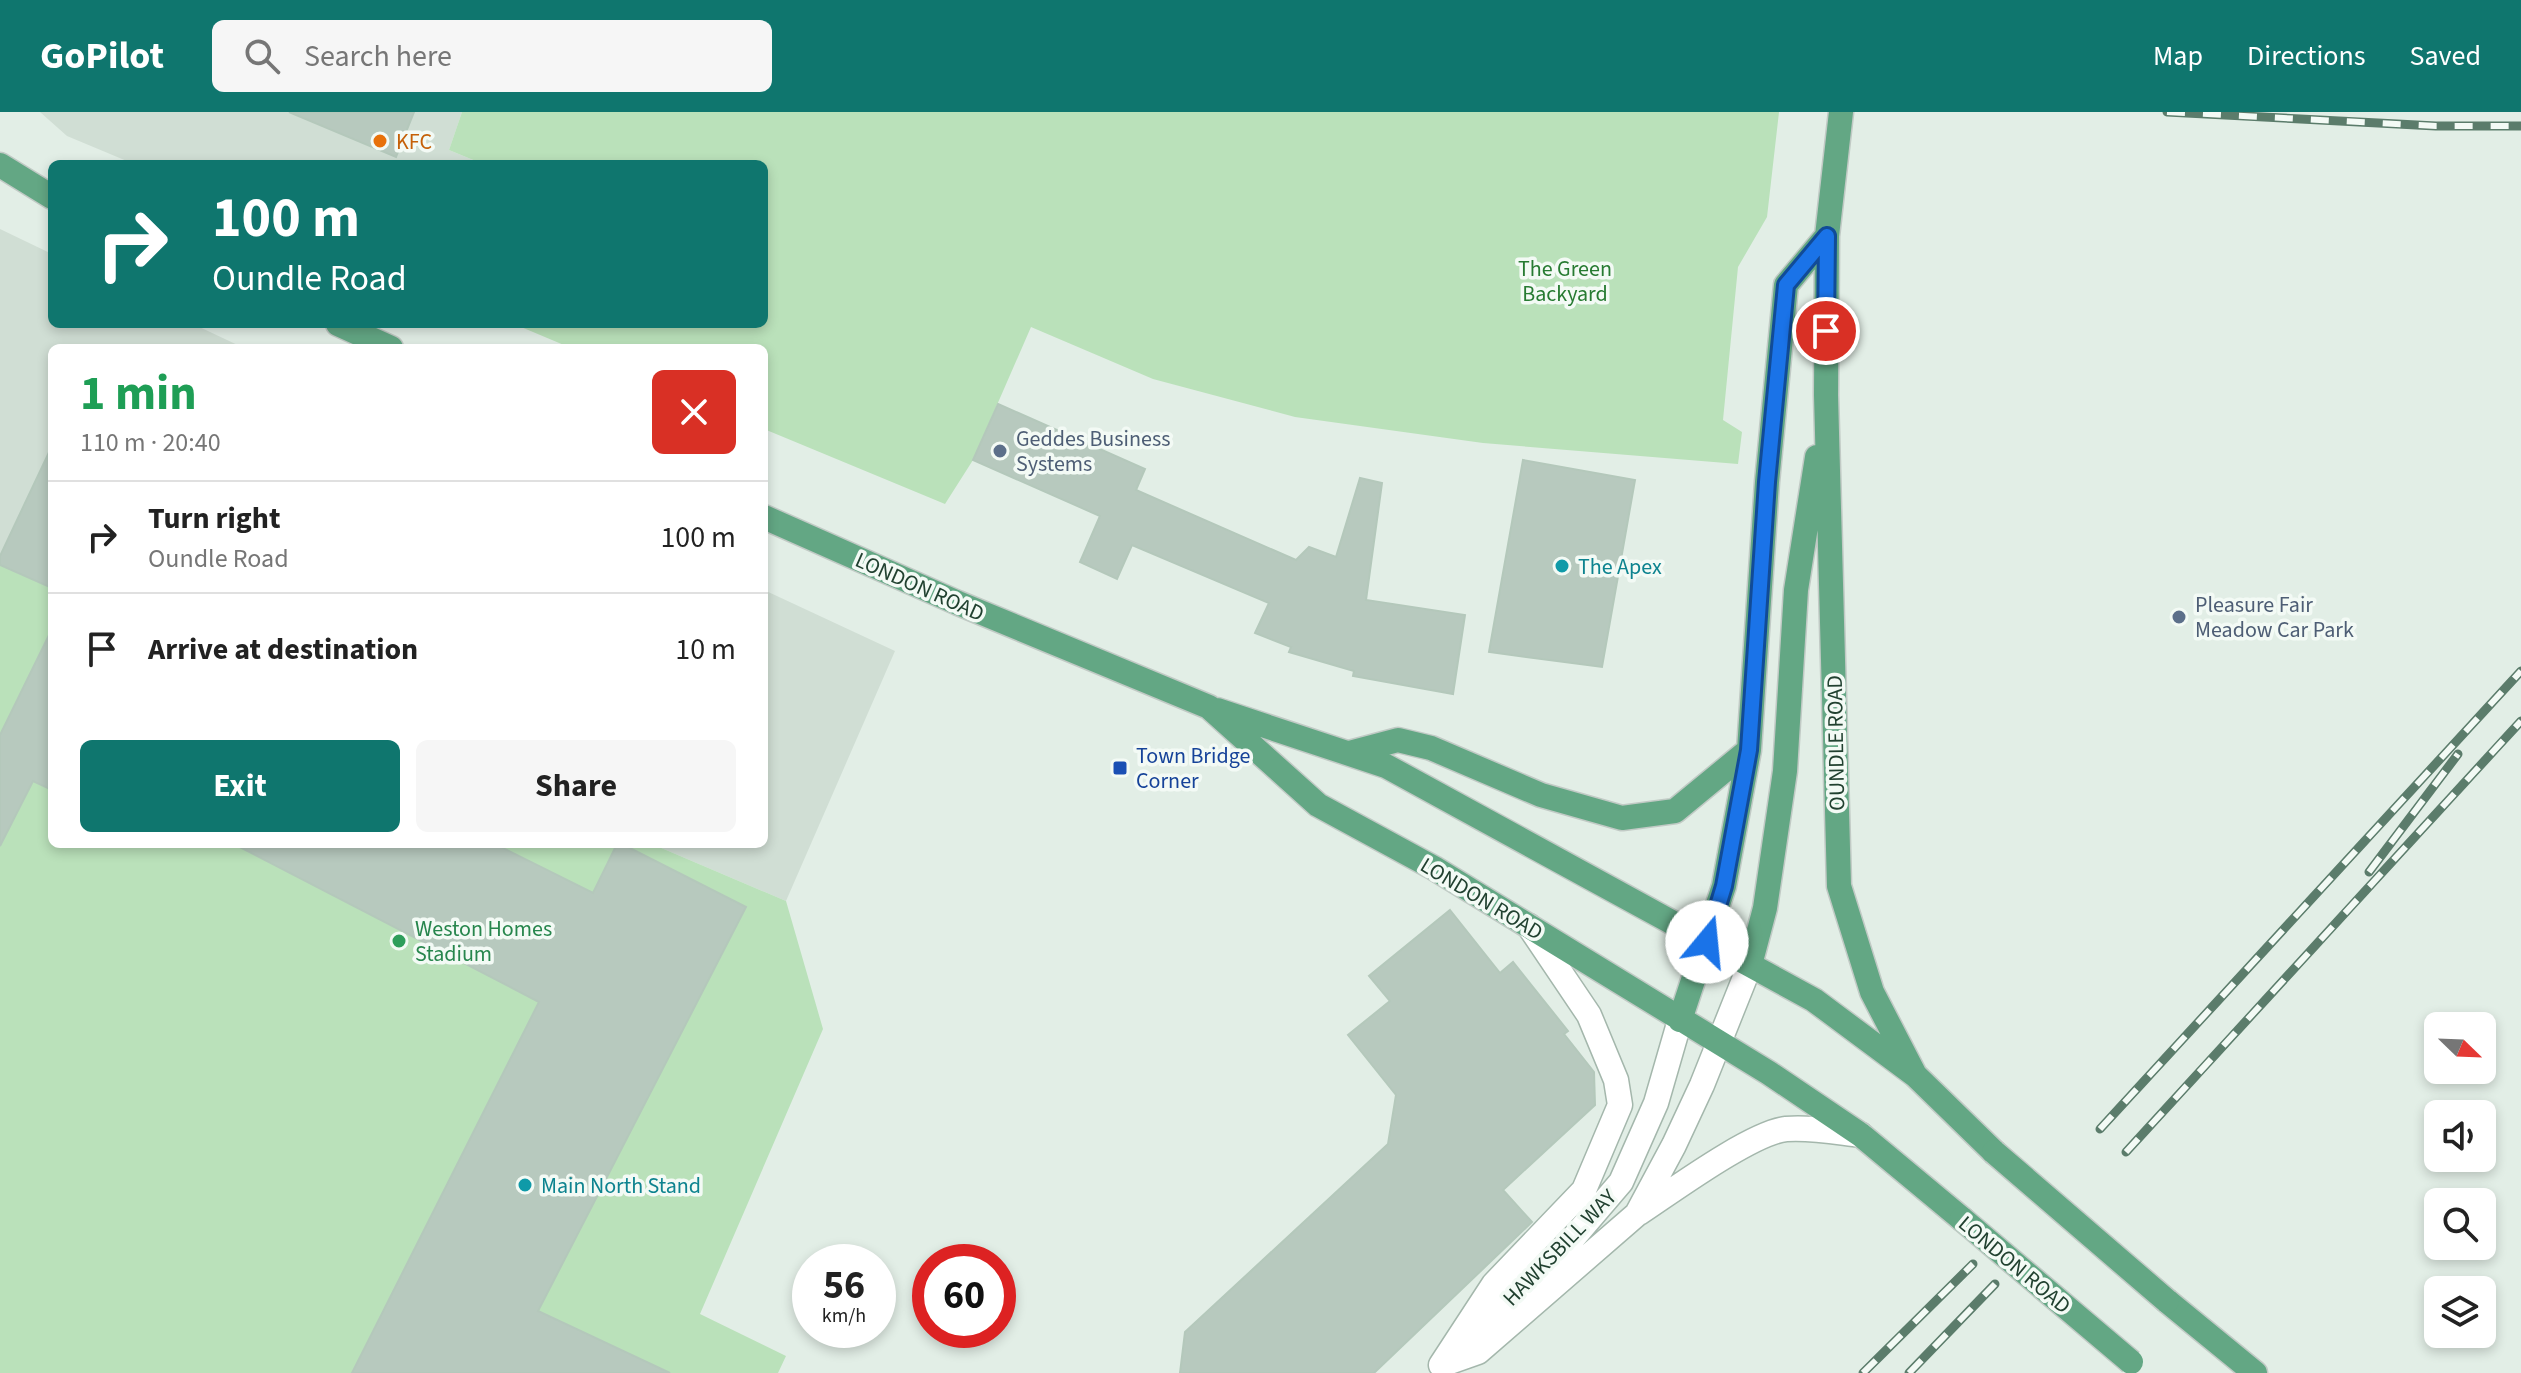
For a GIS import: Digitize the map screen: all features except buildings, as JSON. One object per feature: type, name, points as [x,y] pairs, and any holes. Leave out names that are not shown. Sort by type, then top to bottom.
[{"type":"main road","name":"OUNDLE ROAD","points":[[1841,112],[1827,236],[1826,395],[1839,886],[1872,992],[1915,1075]]},
{"type":"main road","points":[[0,165],[48,195]]},
{"type":"main road","points":[[1680,1020],[1724,886],[1749,750],[1767,482],[1786,285],[1827,236]]},
{"type":"main road","points":[[347,328],[382,344]]},
{"type":"main road","name":"OUNDLE ROAD","points":[[1750,965],[1765,908],[1785,771],[1796,590],[1826,395]]},
{"type":"main road","name":"LONDON ROAD","points":[[768,519],[958,603],[1209,707],[1318,805],[1434,868],[1769,1073],[1861,1135],[2139,1367]]},
{"type":"main road","points":[[1209,707],[1386,766],[1814,1000],[1915,1075],[1994,1152],[2255,1373]]},
{"type":"main road","points":[[1349,753],[1398,740],[1431,748],[1541,795],[1622,818],[1675,811],[1749,750]]},
{"type":"street","name":"HAWKSBILL WAY","points":[[1437,1369],[1494,1284],[1584,1190],[1620,1105],[1616,1080],[1589,1015],[1529,926]]},
{"type":"street","name":"HAWKSBILL WAY","points":[[1637,1214],[1674,1145],[1750,965]]},
{"type":"street","name":"HAWKSBILL WAY","points":[[1437,1369],[1568,1244],[1621,1182],[1656,1103],[1680,1020]]},
{"type":"street","name":"HAWKSBILL WAY","points":[[1437,1369],[1478,1352],[1637,1214],[1754,1140],[1783,1129],[1861,1135]]},
{"type":"shaded area","points":[[40,112],[462,112],[449,150],[473,160],[124,160],[67,136]]},
{"type":"shaded area","points":[[0,229],[48,252],[48,328],[202,328],[236,344],[48,344],[48,586],[0,565]]},
{"type":"shaded area","points":[[768,592],[895,651],[786,901],[661,848],[768,848]]},
{"type":"green space","name":"The Green Backyard","points":[[462,112],[1779,112],[1767,217],[1738,267],[1723,420],[1742,432],[1738,464],[1483,443],[1295,417],[1153,379],[1031,327],[973,460],[945,504],[768,431],[768,344],[562,344],[524,328],[768,328],[768,160],[473,160],[449,150]]},
{"type":"green space","name":"Weston Homes Stadium","points":[[0,565],[48,586],[48,848],[661,848],[786,901],[823,1029],[700,1314],[786,1356],[778,1373],[0,1373]]},
{"type":"railway","points":[[2167,112],[2436,126],[2521,126]]},
{"type":"railway","points":[[2100,1129],[2521,671]]},
{"type":"railway","points":[[2126,1152],[2521,721]]},
{"type":"railway","points":[[2369,872],[2458,754]]},
{"type":"railway","points":[[1863,1373],[1973,1264]]},
{"type":"railway","points":[[1909,1373],[1995,1284]]},
{"type":"place","name":"KFC","points":[[380,141]]},
{"type":"place","name":"Geddes Business Systems","points":[[1000,451]]},
{"type":"place","name":"The Apex","points":[[1562,566]]},
{"type":"place","name":"Pleasure Fair Meadow Car Park","points":[[2179,617]]},
{"type":"place","name":"Town Bridge Corner","points":[[1120,768]]},
{"type":"place","name":"Weston Homes Stadium","points":[[399,941]]},
{"type":"place","name":"Main North Stand","points":[[525,1185]]},
{"type":"route","points":[[1707,942],[1724,886],[1749,750],[1767,482],[1786,285],[1827,236],[1826,331]]}]
